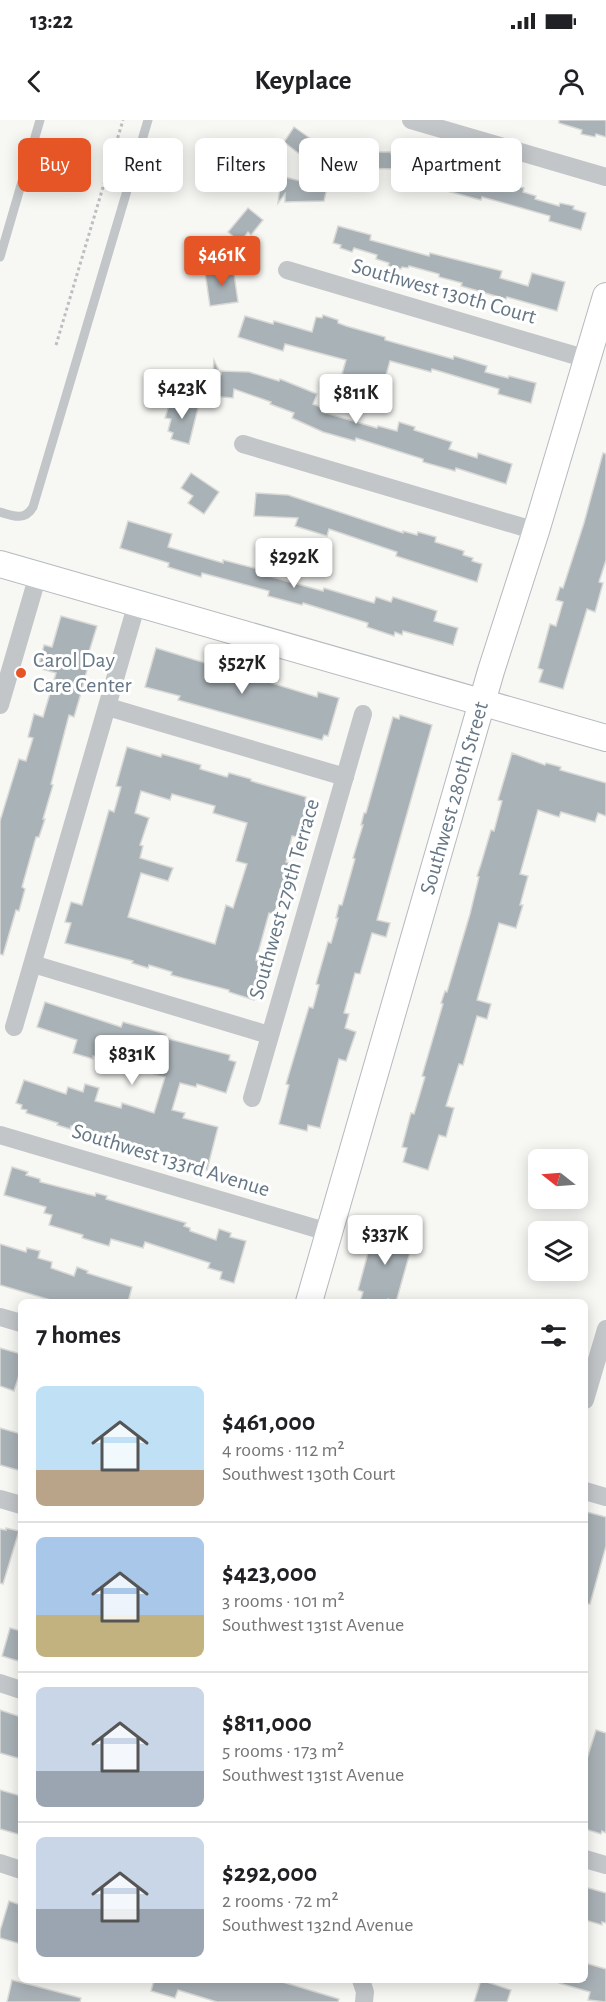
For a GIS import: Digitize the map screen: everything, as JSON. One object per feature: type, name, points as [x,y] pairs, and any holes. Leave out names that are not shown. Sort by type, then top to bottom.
[{"type":"street","points":[[411,120],[606,177]]},
{"type":"street","name":"Southwest 130th Court","points":[[287,270],[587,359]]},
{"type":"street","name":"Southwest 280th Street","points":[[310,1299],[483,702],[606,296]]},
{"type":"street","points":[[243,444],[536,531]]},
{"type":"street","points":[[0,564],[606,738]]},
{"type":"street","points":[[0,705],[38,575]]},
{"type":"street","points":[[14,1027],[137,603]]},
{"type":"street","points":[[108,707],[345,777]]},
{"type":"street","name":"Southwest 279th Terrace","points":[[252,1098],[363,714]]},
{"type":"street","points":[[33,964],[269,1035]]},
{"type":"street","name":"Southwest 133rd Avenue","points":[[0,1135],[328,1232]]},
{"type":"street","points":[[0,1317],[18,1322]]},
{"type":"street","points":[[588,1390],[606,1329]]},
{"type":"street","points":[[588,1492],[606,1497]]},
{"type":"street","points":[[0,1498],[18,1504]]},
{"type":"street","points":[[0,1683],[18,1689]]},
{"type":"street","points":[[588,1860],[606,1865]]},
{"type":"street","points":[[0,1863],[18,1869]]},
{"type":"street","points":[[362,1983],[365,1992],[364,2002]]},
{"type":"lane","points":[[0,257],[40,120]]},
{"type":"lane","points":[[0,512],[21,517],[29,514],[33,507],[148,120]]},
{"type":"path","points":[[56,345],[123,120]]},
{"type":"building","points":[[559,120],[606,120],[606,137],[581,134],[582,130],[559,123]]},
{"type":"building","points":[[294,127],[310,138],[299,138],[299,154],[287,144],[287,138]]},
{"type":"building","points":[[379,152],[391,152],[391,169],[379,169]]},
{"type":"building","points":[[287,178],[299,181],[299,192],[326,192],[324,201],[285,202],[285,194],[278,203],[279,192],[287,192]]},
{"type":"building","points":[[522,188],[524,188],[523,192],[536,196],[535,199],[559,206],[560,203],[574,206],[573,209],[586,213],[581,230],[549,221],[550,216],[482,197],[481,200],[451,192],[522,192]]},
{"type":"building","points":[[248,208],[263,220],[251,235],[248,232],[240,242],[228,232]]},
{"type":"building","points":[[338,226],[371,235],[370,240],[429,256],[430,253],[502,271],[500,278],[528,286],[532,273],[565,282],[557,311],[461,286],[462,283],[439,277],[439,274],[409,266],[401,269],[388,266],[389,263],[376,259],[377,255],[354,248],[352,252],[340,248],[341,245],[333,243]]},
{"type":"building","points":[[233,267],[238,302],[210,306],[205,272]]},
{"type":"building","points":[[323,315],[338,320],[338,323],[346,326],[385,337],[385,340],[487,366],[485,372],[536,383],[531,403],[498,394],[499,389],[432,369],[431,372],[390,361],[383,386],[342,374],[346,360],[285,344],[283,351],[238,337],[245,316],[273,324],[274,321],[312,332],[316,317],[322,318]]},
{"type":"building","points":[[214,360],[221,375],[221,371],[249,372],[279,381],[280,379],[317,394],[313,404],[323,408],[322,412],[377,428],[378,426],[397,431],[399,422],[415,427],[414,430],[452,442],[449,449],[477,458],[478,453],[512,464],[506,484],[456,468],[455,471],[423,462],[423,459],[356,438],[355,441],[323,432],[292,418],[294,413],[234,389],[233,398],[211,396]]},
{"type":"building","points":[[175,398],[199,404],[189,444],[171,439],[173,433],[168,431],[171,419],[165,418],[170,402],[174,403]]},
{"type":"building","points":[[603,453],[606,454],[606,560],[599,582],[603,583],[595,612],[587,609],[563,689],[539,682],[543,670],[538,668],[550,624],[556,626],[563,602],[556,600],[560,587],[563,588],[584,523]]},
{"type":"building","points":[[191,473],[219,492],[204,514],[188,503],[193,496],[181,488]]},
{"type":"building","points":[[256,493],[288,495],[403,533],[403,531],[417,535],[418,532],[436,537],[435,542],[464,551],[463,555],[482,564],[477,582],[396,556],[397,552],[329,529],[327,536],[295,526],[298,518],[254,516]]},
{"type":"building","points":[[128,521],[172,534],[168,547],[223,563],[223,560],[258,569],[257,573],[323,591],[324,588],[374,603],[376,597],[391,602],[393,597],[437,611],[434,621],[458,628],[453,645],[403,631],[402,635],[395,632],[394,636],[367,627],[368,623],[303,603],[302,605],[268,596],[269,591],[202,573],[201,577],[168,567],[169,563],[120,548]]},
{"type":"building","points":[[61,616],[97,626],[85,665],[88,666],[74,717],[69,715],[51,784],[53,785],[43,819],[45,819],[39,837],[36,837],[22,887],[25,889],[19,911],[16,910],[3,955],[0,954],[0,821],[19,759],[26,761],[33,738],[28,737],[34,714],[43,717],[56,673],[38,668],[44,645],[52,647]]},
{"type":"building","points":[[156,648],[317,697],[318,692],[339,698],[328,736],[324,735],[322,740],[178,700],[180,696],[145,687]]},
{"type":"building","points":[[400,715],[432,725],[377,920],[390,923],[386,937],[372,933],[360,974],[355,973],[344,1013],[349,1014],[345,1028],[356,1032],[346,1061],[339,1059],[320,1128],[308,1125],[307,1131],[279,1124],[289,1085],[286,1084],[309,1007],[313,1008],[319,985],[316,984],[328,942],[331,943],[339,905],[342,905],[355,859],[353,858],[363,825],[361,825],[364,813],[366,813],[393,717],[399,719]]},
{"type":"building","points":[[127,747],[201,765],[200,769],[227,777],[229,773],[251,779],[251,781],[306,797],[305,801],[311,803],[301,838],[292,836],[286,862],[289,863],[280,897],[274,914],[269,913],[256,960],[265,963],[254,1000],[229,992],[229,990],[171,975],[172,972],[149,965],[148,968],[132,963],[133,961],[65,943],[71,923],[65,922],[71,902],[82,905],[109,810],[114,812],[121,787],[116,786]],"holes":[[[141,791],[170,800],[172,794],[215,806],[213,813],[247,823],[236,861],[247,864],[233,908],[226,905],[215,944],[128,917],[141,873],[168,881],[173,868],[140,858],[143,846],[140,845],[149,818],[135,813]]]},
{"type":"building","points":[[512,753],[606,783],[606,816],[598,813],[595,822],[561,812],[559,817],[538,810],[520,874],[528,876],[516,928],[499,923],[477,1000],[491,1004],[487,1019],[477,1016],[463,1065],[459,1064],[446,1106],[454,1108],[446,1137],[439,1135],[428,1170],[403,1162],[407,1148],[402,1147],[411,1113],[414,1114],[425,1077],[422,1076],[443,1004],[441,1003],[445,991],[447,992],[470,914],[479,877],[477,876],[491,830],[494,831],[502,801],[498,800]]},
{"type":"building","points":[[45,1002],[121,1027],[123,1022],[166,1034],[165,1038],[230,1055],[229,1060],[236,1062],[226,1093],[197,1084],[196,1087],[180,1083],[172,1110],[185,1113],[183,1118],[218,1127],[207,1170],[196,1167],[197,1163],[181,1158],[156,1151],[155,1154],[143,1151],[144,1148],[112,1138],[111,1142],[96,1137],[97,1134],[71,1126],[70,1129],[57,1125],[58,1123],[26,1113],[27,1110],[21,1109],[22,1105],[16,1103],[24,1080],[66,1094],[68,1087],[83,1092],[85,1084],[99,1088],[95,1101],[121,1108],[122,1103],[154,1113],[165,1077],[93,1056],[93,1059],[73,1053],[77,1040],[37,1027]]},
{"type":"building","points":[[12,1167],[28,1172],[26,1175],[40,1179],[40,1182],[95,1196],[96,1193],[107,1196],[106,1199],[186,1223],[184,1226],[190,1228],[190,1231],[216,1240],[219,1229],[231,1233],[230,1237],[246,1241],[234,1283],[220,1279],[222,1272],[208,1268],[210,1263],[145,1242],[143,1248],[111,1239],[109,1246],[49,1225],[52,1215],[44,1213],[46,1207],[4,1195]]},
{"type":"building","points":[[375,1227],[414,1238],[397,1299],[361,1299],[363,1292],[358,1290]]},
{"type":"building","points":[[0,1244],[26,1252],[27,1248],[40,1251],[38,1258],[52,1262],[51,1268],[74,1276],[77,1267],[88,1271],[87,1273],[132,1287],[129,1299],[47,1299],[0,1285]]},
{"type":"building","points":[[0,1348],[18,1353],[18,1378],[14,1391],[0,1386]]},
{"type":"building","points":[[0,1428],[18,1433],[18,1470],[0,1465]]},
{"type":"building","points":[[588,1512],[606,1517],[606,1546],[590,1604],[588,1604]]},
{"type":"building","points":[[6,1528],[18,1531],[18,1534],[3,1584],[0,1583],[0,1529],[6,1530]]},
{"type":"building","points":[[10,1628],[18,1630],[18,1661],[2,1656]]},
{"type":"building","points":[[0,1710],[18,1716],[18,1758],[0,1753]]},
{"type":"building","points":[[596,1730],[606,1733],[606,1833],[602,1831],[601,1834],[588,1830],[588,1755]]},
{"type":"building","points":[[0,1790],[18,1795],[18,1834],[0,1829]]},
{"type":"building","points":[[588,1888],[606,1893],[606,1923],[602,1922],[602,1925],[588,1921]]},
{"type":"building","points":[[9,1901],[18,1904],[18,1943],[0,1938]]},
{"type":"building","points":[[588,1964],[606,1969],[606,2002],[588,2000],[590,1992],[559,1983],[588,1983]]},
{"type":"building","points":[[12,1980],[81,1998],[80,2002],[7,2002]]},
{"type":"building","points":[[153,1983],[286,1983],[339,1999],[338,2002],[217,2002],[178,1990],[175,1998],[151,1991]]},
{"type":"building","points":[[480,1983],[490,1983],[511,1990],[507,2002],[474,2002]]},
{"type":"place","name":"Carol Day Care Center","points":[[21,673]]}]
